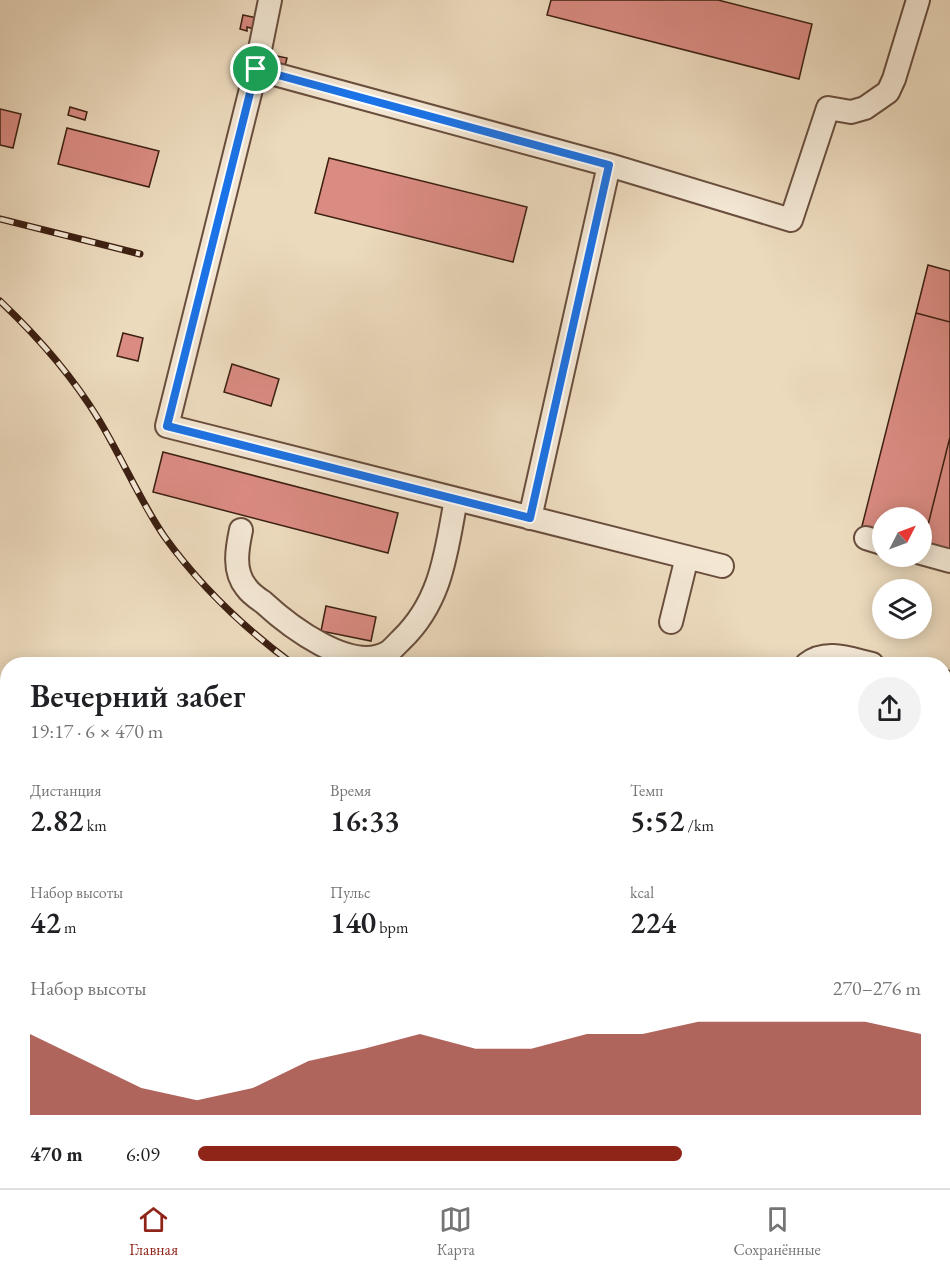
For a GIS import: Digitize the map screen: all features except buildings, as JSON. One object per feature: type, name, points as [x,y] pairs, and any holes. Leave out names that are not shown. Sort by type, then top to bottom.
[{"type":"lane","points":[[270,0],[256,69],[167,426],[722,566]]},
{"type":"lane","points":[[256,69],[609,165],[791,220],[828,108],[851,112],[865,108],[888,92],[918,0]]},
{"type":"lane","points":[[530,518],[609,165]]},
{"type":"lane","points":[[371,657],[388,653],[409,632],[431,599],[441,577],[456,499]]},
{"type":"lane","points":[[241,530],[237,547],[237,566],[245,587],[284,621],[314,640],[342,653],[362,657]]},
{"type":"lane","points":[[932,556],[950,561]]},
{"type":"lane","points":[[671,622],[687,557]]},
{"type":"lane","points":[[819,657],[838,657]]},
{"type":"railway","points":[[0,219],[140,254]]},
{"type":"railway","points":[[0,301],[41,343],[78,388],[107,434],[155,522],[192,572],[257,636],[284,657]]},
{"type":"route","points":[[256,69],[609,165],[530,518],[167,426],[256,69]]}]
